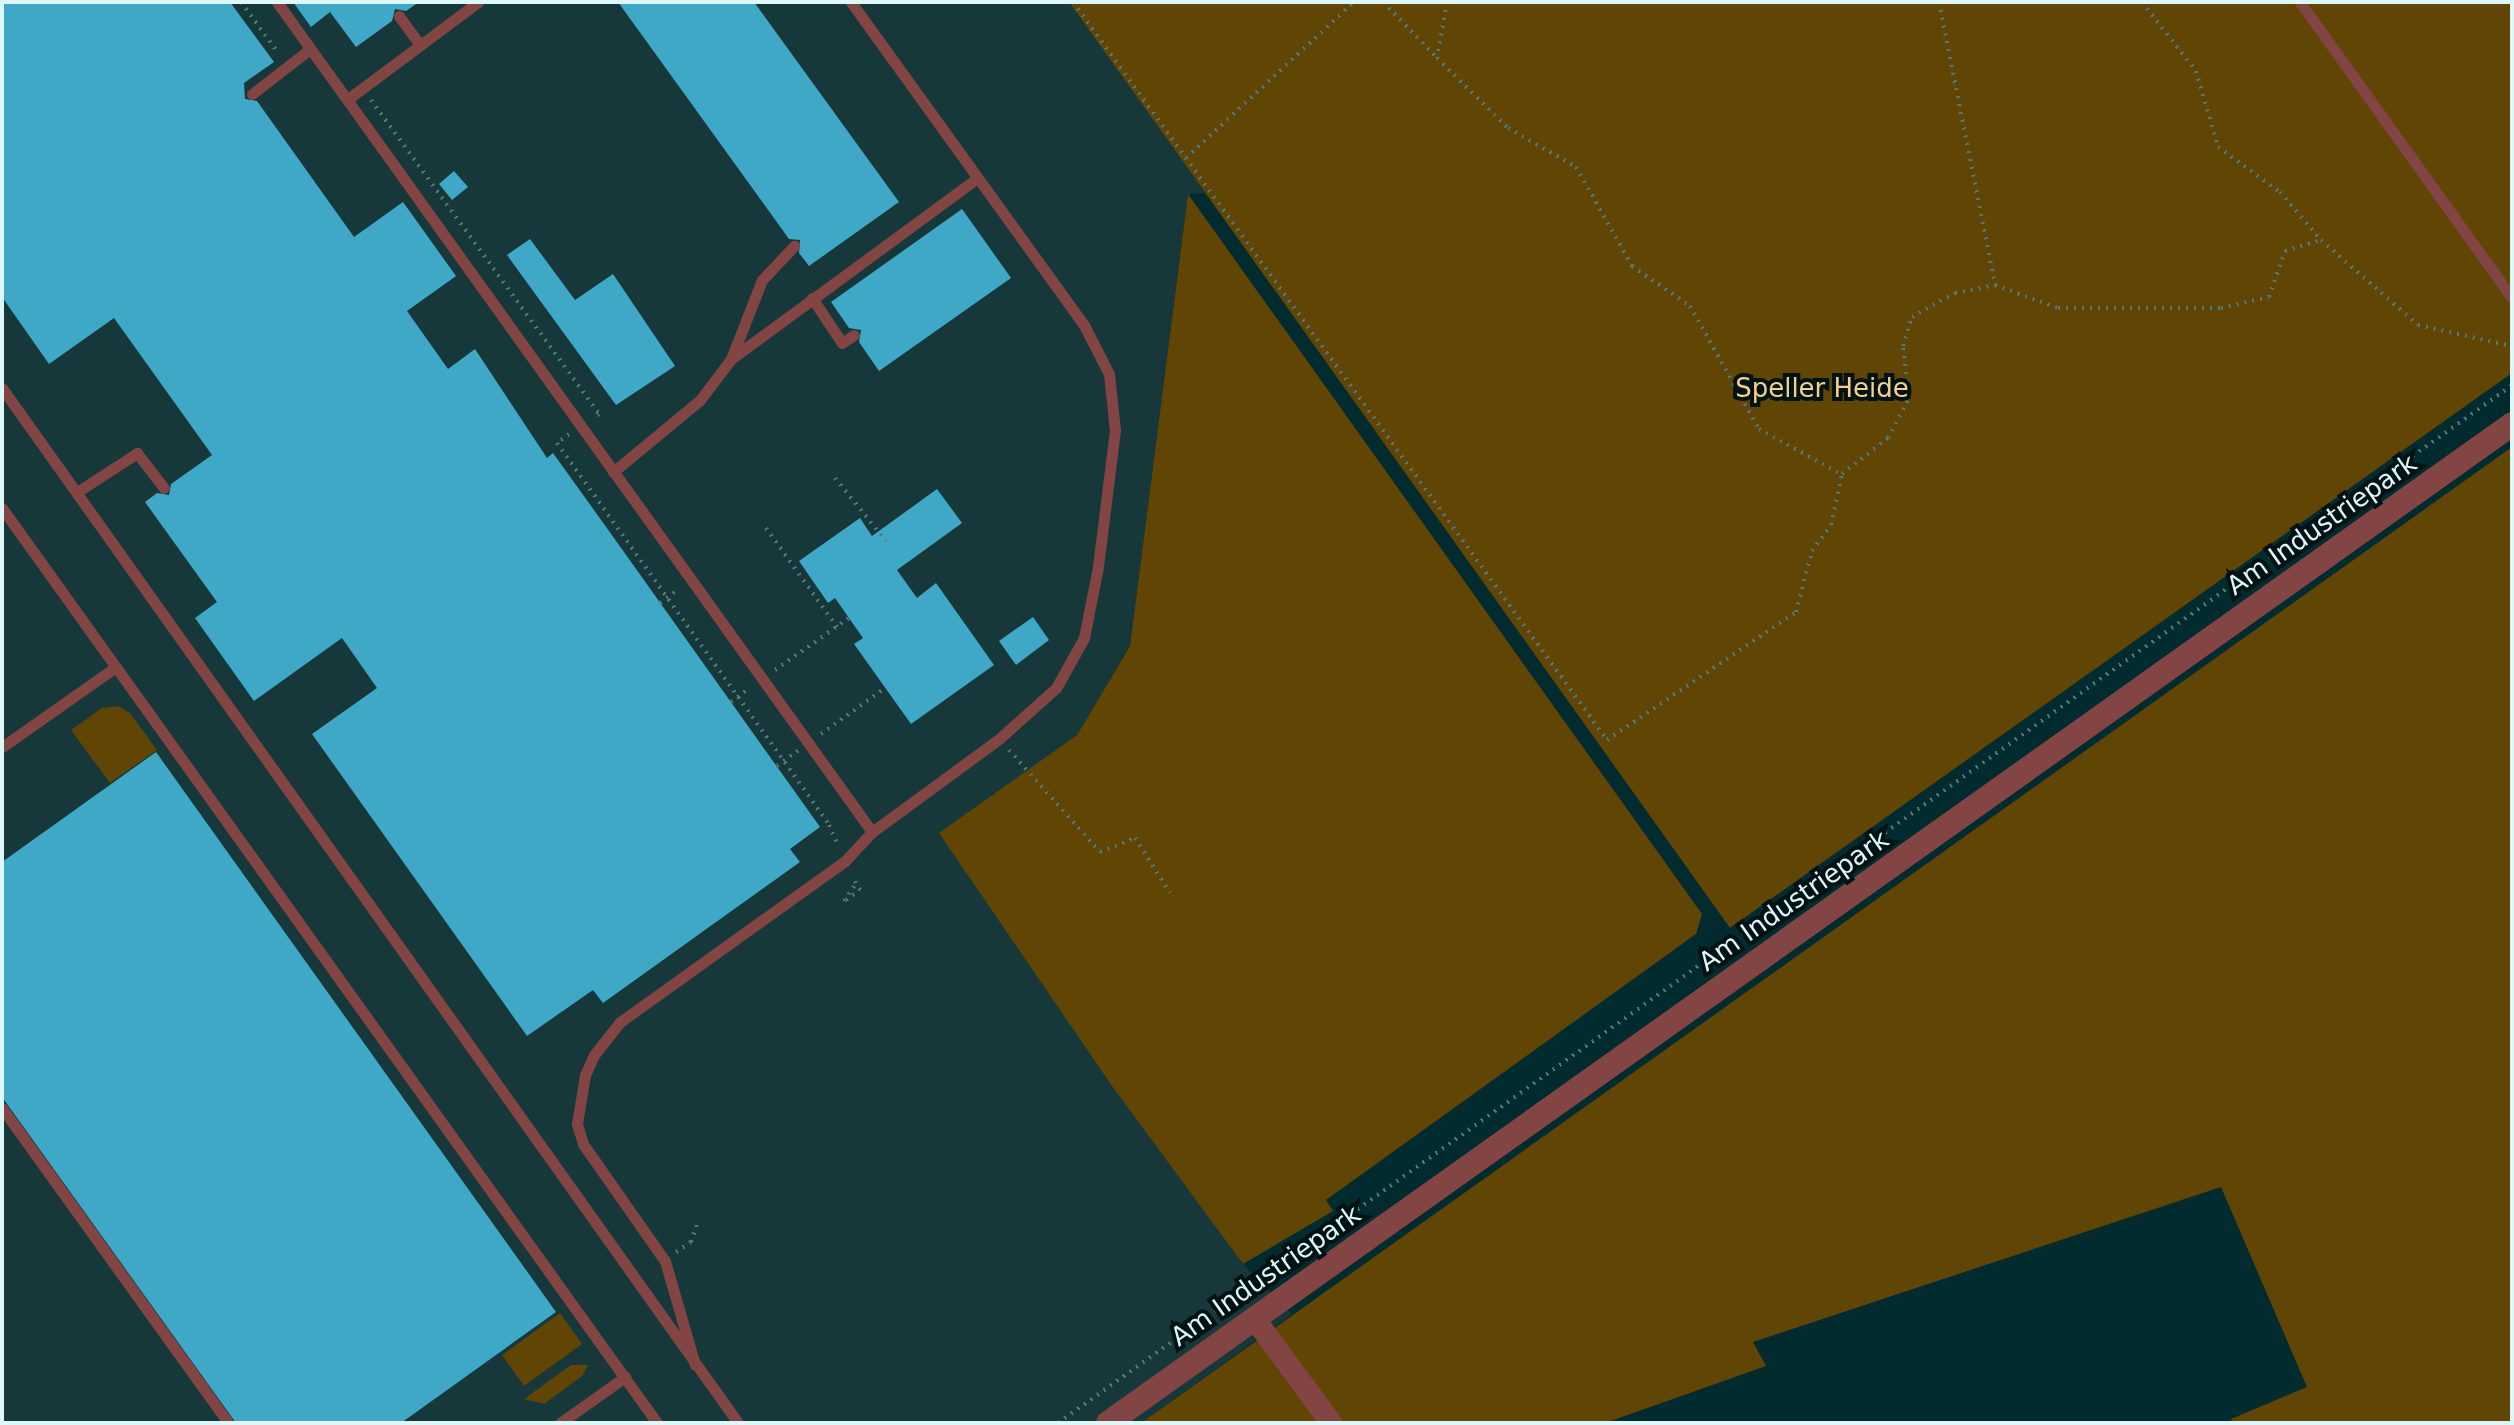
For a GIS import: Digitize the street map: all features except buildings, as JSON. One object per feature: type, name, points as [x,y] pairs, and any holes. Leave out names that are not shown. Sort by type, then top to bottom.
[{"type":"street","name":"Am Industriepark","points":[[1108,1423],[2512,424]]},
{"type":"street","points":[[1254,1318],[1331,1423]]},
{"type":"lane","points":[[277,2],[872,832]]},
{"type":"lane","points":[[348,99],[478,2]]},
{"type":"lane","points":[[695,1365],[665,1261],[583,1144],[577,1124],[585,1075],[594,1055],[620,1022],[845,861],[872,832],[999,739],[1056,688],[1084,638],[1115,430],[1109,374],[1085,327],[851,2]]},
{"type":"lane","points":[[2300,2],[2512,298]]},
{"type":"lane","points":[[399,16],[420,45]]},
{"type":"lane","points":[[252,94],[310,49]]},
{"type":"lane","points":[[731,359],[977,178]]},
{"type":"lane","points":[[613,472],[700,400],[731,359],[762,280],[794,246]]},
{"type":"lane","points":[[812,298],[842,343],[854,335]]},
{"type":"lane","points":[[2,388],[738,1423]]},
{"type":"lane","points":[[77,492],[137,453],[164,488]]},
{"type":"lane","points":[[2,508],[657,1423]]},
{"type":"lane","points":[[2,747],[116,667]]},
{"type":"lane","points":[[2,1108],[228,1423]]},
{"type":"lane","points":[[560,1423],[625,1377]]},
{"type":"path","points":[[241,2],[287,66]]},
{"type":"path","points":[[1073,2],[1607,740],[1796,612],[1812,551],[1831,525],[1842,474],[1888,438],[1909,398],[1903,346],[1912,317],[1955,293],[1995,285],[2058,308],[2221,308],[2269,297],[2285,251],[2321,240]]},
{"type":"path","points":[[1186,158],[1354,2]]},
{"type":"path","points":[[1383,2],[1508,128],[1576,167],[1632,266],[1690,306],[1759,429],[1842,474]]},
{"type":"path","points":[[1437,58],[1447,2]]},
{"type":"path","points":[[1939,2],[1995,285]]},
{"type":"path","points":[[2142,2],[2196,71],[2218,147],[2280,192],[2321,240],[2418,325],[2512,346]]},
{"type":"path","points":[[1058,1423],[2512,385]]},
{"type":"path","points":[[835,478],[886,541]]},
{"type":"path","points":[[766,528],[837,627]]},
{"type":"path","points":[[660,603],[690,580]]},
{"type":"path","points":[[731,702],[849,618]]},
{"type":"path","points":[[777,766],[885,688]]},
{"type":"path","points":[[999,739],[1100,852],[1135,838],[1170,893]]},
{"type":"path","points":[[844,901],[860,890],[856,883]]},
{"type":"shaded area","points":[[2,2],[1069,2],[1205,193],[1188,194],[1130,646],[1077,735],[940,834],[1243,1264],[1292,1314],[1141,1423],[2,1423]]},
{"type":"green space","name":"Speller Heide","points":[[1069,2],[2294,2],[2512,307],[2512,373],[1730,928]]},
{"type":"green space","points":[[2305,2],[2512,2],[2512,292]]},
{"type":"green space","points":[[1188,194],[1702,914],[1696,934],[1326,1200],[1333,1211],[1243,1264],[1112,1086],[939,833],[1077,735],[1130,646]]},
{"type":"green space","points":[[2512,447],[2512,1423],[2233,1423],[2231,1419],[2307,1387],[2221,1187],[1753,1342],[1766,1366],[1605,1423],[1141,1423]]},
{"type":"green space","points":[[118,706],[130,713],[157,750],[110,783],[71,730],[102,708]]},
{"type":"green space","points":[[560,1313],[582,1344],[524,1386],[502,1355]]},
{"type":"green space","points":[[571,1365],[588,1365],[582,1376],[544,1404],[524,1399]]}]
